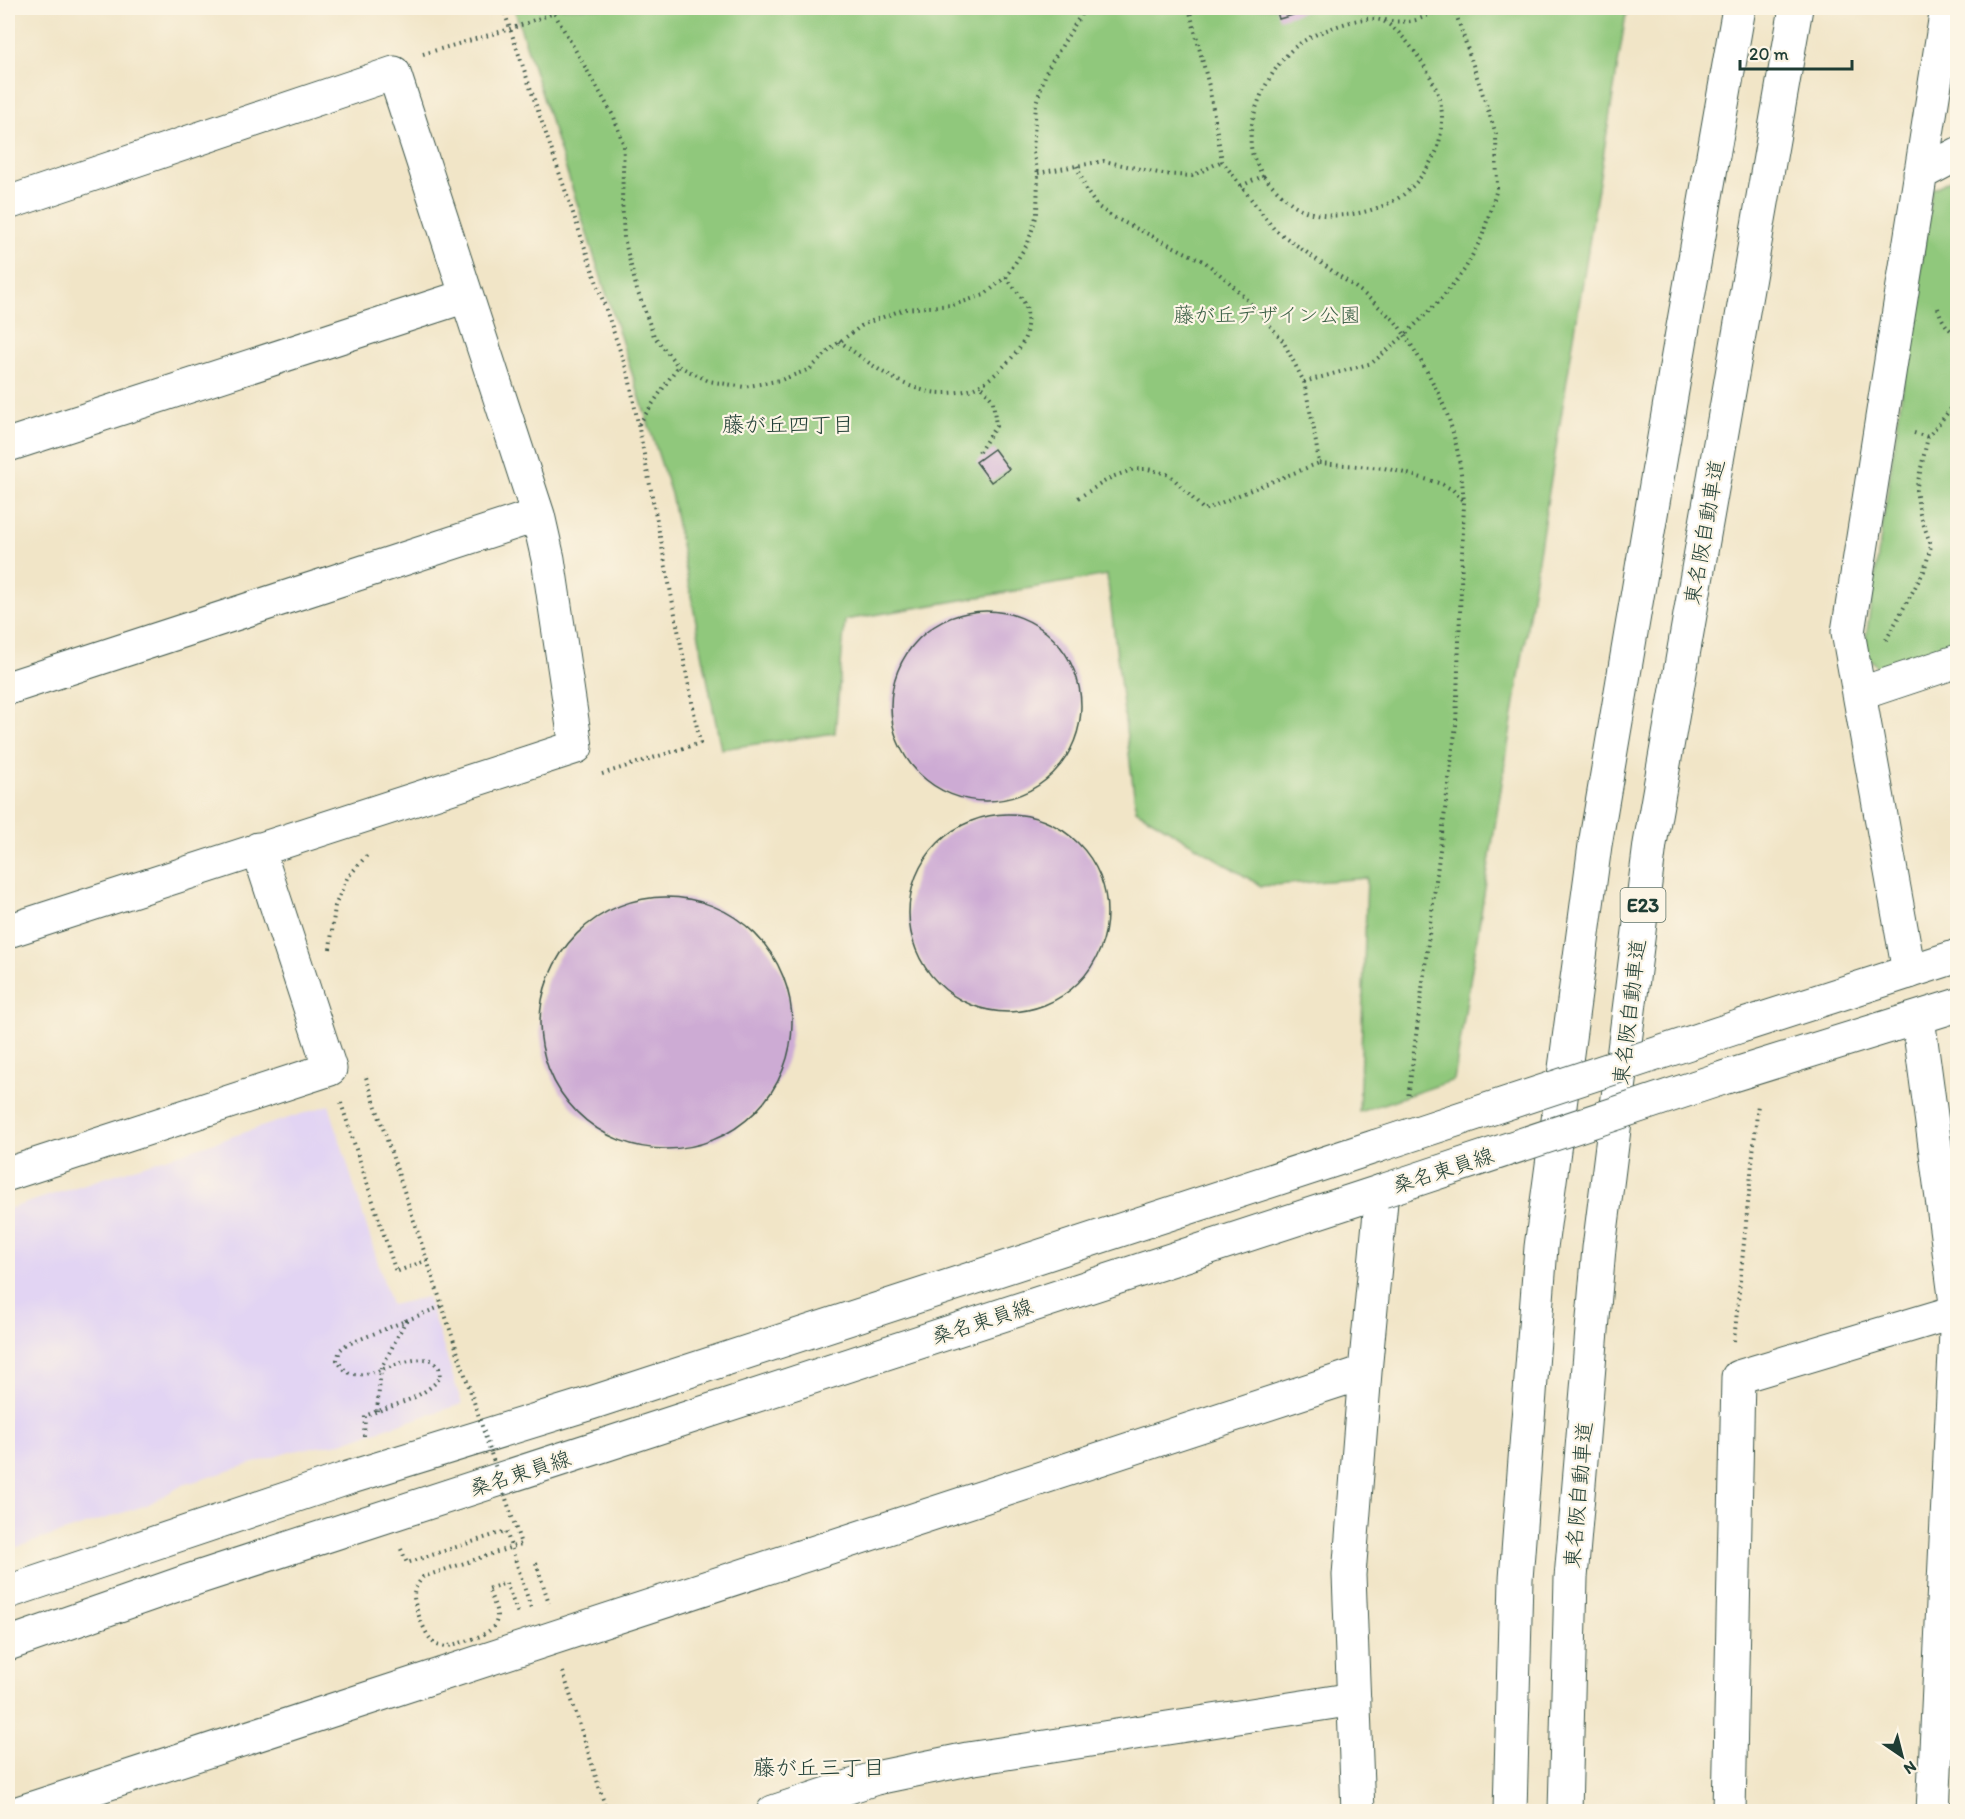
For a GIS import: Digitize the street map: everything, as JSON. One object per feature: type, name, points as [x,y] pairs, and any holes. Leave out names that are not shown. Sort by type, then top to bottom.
[{"type":"main road","name":"E23","points":[[1510,1812],[1516,1578],[1541,1247],[1595,845],[1739,8]]},
{"type":"main road","name":"東名阪自動車道","points":[[1565,1812],[1571,1578],[1602,1224],[1650,844],[1730,375],[1796,8]]},
{"type":"main road","points":[[1909,972],[1848,632],[1947,8]]},
{"type":"main road","points":[[8,203],[394,74],[538,515],[548,559],[576,747],[8,931]]},
{"type":"main road","points":[[1920,174],[1958,154]]},
{"type":"main road","points":[[8,445],[466,296]]},
{"type":"main road","points":[[8,687],[538,515]]},
{"type":"main road","points":[[1859,694],[1958,661]]},
{"type":"main road","points":[[8,1174],[330,1069],[258,849]]},
{"type":"main road","name":"桑名東員線","points":[[8,1592],[337,1482],[602,1400],[1958,956]]},
{"type":"main road","name":"桑名東員線","points":[[8,1644],[188,1581],[1726,1077],[1958,1005]]},
{"type":"main road","points":[[1918,1018],[1957,1311],[1953,1482],[1933,1812]]},
{"type":"main road","points":[[1358,1812],[1349,1575],[1382,1191]]},
{"type":"main road","points":[[1729,1812],[1738,1377],[1957,1311]]},
{"type":"main road","points":[[21,1812],[1365,1372]]},
{"type":"main road","points":[[8,1621],[131,1582],[188,1581]]},
{"type":"main road","points":[[772,1812],[876,1778],[968,1759],[1354,1699]]},
{"type":"path","points":[[503,8],[629,377],[700,743],[599,775]]},
{"type":"path","points":[[554,8],[554,13],[614,117],[624,146],[622,199],[624,238],[637,290],[654,336],[678,366],[709,381],[744,387],[781,380],[810,369],[840,341],[864,324],[905,309],[953,305],[984,295],[1006,277],[1028,243],[1037,214],[1038,173],[1033,152],[1036,103],[1047,70],[1085,8]]},
{"type":"path","points":[[1189,8],[1209,86],[1222,161],[1274,229],[1363,293],[1395,321],[1423,363],[1454,435],[1464,502],[1456,725],[1408,1099]]},
{"type":"path","points":[[1381,20],[1395,30],[1422,63],[1437,88],[1443,110],[1438,150],[1424,174],[1403,195],[1378,208],[1350,215],[1324,215],[1300,209],[1263,176],[1253,155],[1251,135],[1264,88],[1285,57],[1299,44],[1339,25],[1363,19],[1381,20],[1396,22],[1414,22],[1440,8]]},
{"type":"path","points":[[1304,382],[1372,363],[1405,335],[1442,298],[1465,269],[1482,237],[1497,189],[1496,134],[1454,8]]},
{"type":"path","points":[[394,74],[421,55],[510,29],[554,13]]},
{"type":"path","points":[[1038,173],[1104,160],[1163,174],[1192,176],[1222,161]]},
{"type":"path","points":[[1077,165],[1086,190],[1097,206],[1113,217],[1205,262],[1230,282],[1283,341],[1304,382],[1319,463]]},
{"type":"path","points":[[1241,186],[1263,176]]},
{"type":"path","points":[[840,341],[889,376],[914,388],[932,393],[951,393],[973,388],[995,374],[1013,356],[1025,339],[1027,311],[1018,293],[1006,277]]},
{"type":"path","points":[[639,424],[678,366]]},
{"type":"path","points":[[979,452],[996,426],[993,401],[980,384]]},
{"type":"path","points":[[1883,646],[1924,571],[1931,546],[1920,514],[1916,490],[1928,436],[1958,400]]},
{"type":"path","points":[[1078,498],[1112,477],[1134,469],[1148,469],[1170,475],[1204,510],[1319,463],[1384,468],[1405,473],[1442,484],[1453,490],[1464,502]]},
{"type":"path","points":[[331,957],[335,906],[347,878],[371,850]]},
{"type":"path","points":[[363,1068],[521,1544],[423,1577],[416,1586],[414,1596],[426,1632],[439,1646],[446,1647],[489,1632],[497,1615],[488,1589],[506,1583],[520,1620]]},
{"type":"path","points":[[330,1069],[396,1272],[427,1260]]},
{"type":"path","points":[[1738,1377],[1733,1348],[1758,1101]]},
{"type":"path","points":[[363,1443],[364,1416],[421,1395],[432,1388],[440,1378],[439,1368],[432,1360],[421,1358],[363,1374],[352,1374],[342,1368],[337,1360],[340,1350],[345,1345],[442,1306]]},
{"type":"path","points":[[377,1411],[381,1369],[406,1320]]},
{"type":"path","points":[[536,1563],[550,1608]]},
{"type":"shaded area","points":[[329,1105],[391,1305],[427,1297],[462,1404],[340,1443],[293,1451],[183,1485],[147,1505],[8,1550],[8,1209]]},
{"type":"green space","name":"藤が丘デザイン公園","points":[[514,8],[1627,8],[1454,1080],[1359,1112],[1367,878],[1261,886],[1136,810],[1107,575],[845,620],[835,733],[721,749],[671,494]]},
{"type":"green space","points":[[1957,177],[1957,643],[1878,668],[1864,651],[1932,189]]},
{"type":"building","points":[[1276,8],[1317,8],[1279,19]]},
{"type":"building","points":[[994,449],[1009,469],[991,482],[976,462]]},
{"type":"building","points":[[986,611],[1013,615],[1039,627],[1053,639],[1065,653],[1077,679],[1081,706],[1077,733],[1065,759],[1053,773],[1039,785],[1013,797],[986,801],[959,797],[933,785],[919,773],[907,759],[895,733],[891,706],[895,679],[907,653],[919,639],[933,627],[959,615]]},
{"type":"building","points":[[1008,814],[1027,816],[1046,822],[1063,831],[1078,843],[1090,858],[1099,875],[1105,894],[1107,913],[1105,932],[1099,951],[1090,968],[1078,983],[1063,995],[1046,1004],[1027,1010],[1008,1012],[989,1010],[970,1004],[953,995],[938,983],[926,968],[917,951],[911,932],[909,913],[911,894],[917,875],[926,858],[938,843],[953,831],[970,822],[989,816]]},
{"type":"building","points":[[666,897],[691,900],[714,907],[736,919],[755,934],[770,953],[782,975],[789,998],[792,1023],[789,1048],[782,1071],[770,1093],[755,1112],[736,1127],[714,1139],[691,1146],[666,1149],[641,1146],[618,1139],[596,1127],[577,1112],[562,1093],[550,1071],[543,1048],[540,1023],[543,998],[550,975],[562,953],[577,934],[596,919],[618,907],[641,900]]},
{"type":"district","name":"藤が丘四丁目","points":[[788,424]]},
{"type":"district","name":"藤が丘三丁目","points":[[819,1767]]}]
